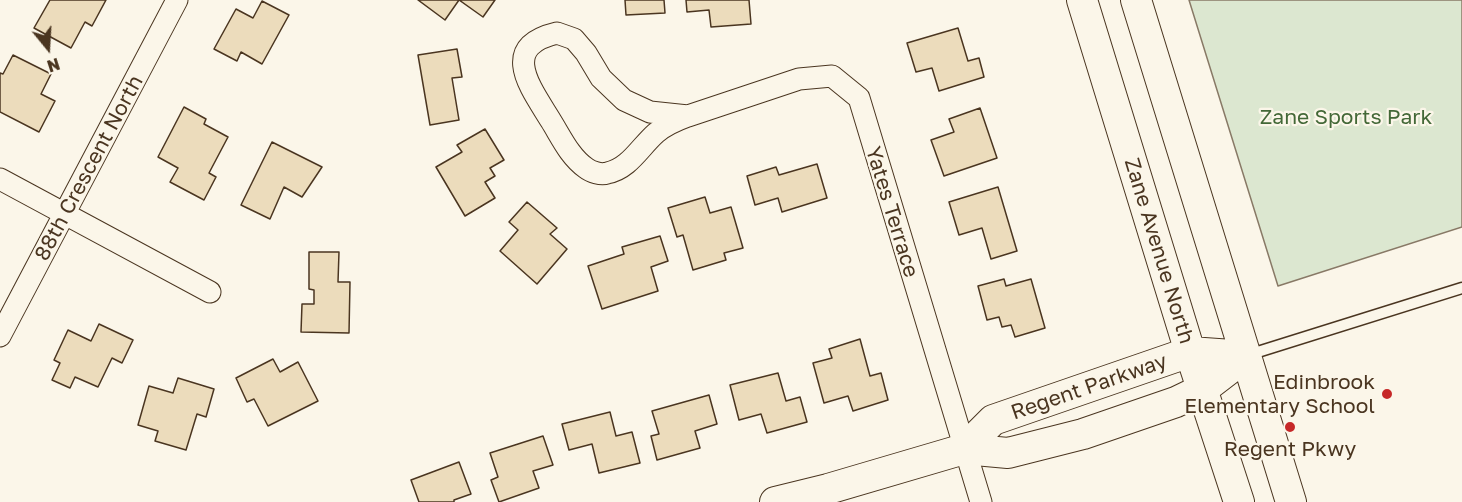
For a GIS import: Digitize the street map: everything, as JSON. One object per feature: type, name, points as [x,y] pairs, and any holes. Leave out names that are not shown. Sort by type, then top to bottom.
[{"type":"main road","name":"Zane Avenue North","points":[[1082,0],[1190,352],[1239,502]]},
{"type":"main road","points":[[1136,0],[1291,502]]},
{"type":"main road","name":"Regent Parkway","points":[[964,449],[993,420],[1190,352],[1246,356]]},
{"type":"main road","name":"Regent Parkway","points":[[775,502],[964,449],[1008,453],[1083,434],[1176,402],[1203,389],[1246,356]]},
{"type":"street","name":"88th Crescent North","points":[[0,336],[177,0]]},
{"type":"street","name":"Yates Terrace","points":[[688,116],[650,112],[624,99],[601,78],[586,53],[574,39],[557,33],[548,35],[540,37],[526,50],[522,67],[528,84],[576,160],[588,170],[605,174],[619,170],[657,132],[688,116],[799,79],[832,76],[859,98],[981,502]]},
{"type":"street","points":[[0,178],[210,292]]},
{"type":"lane","points":[[1246,356],[1462,288]]},
{"type":"green space","name":"Zane Sports Park","points":[[1189,0],[1462,0],[1462,227],[1278,286]]},
{"type":"building","points":[[50,0],[106,0],[92,26],[85,22],[71,48],[34,28]]},
{"type":"building","points":[[418,0],[459,0],[445,20]]},
{"type":"building","points":[[459,0],[495,0],[483,17]]},
{"type":"building","points":[[625,0],[664,0],[665,13],[626,15]]},
{"type":"building","points":[[686,0],[749,0],[751,24],[711,27],[709,10],[687,12]]},
{"type":"building","points":[[262,1],[289,15],[262,64],[241,52],[237,61],[214,49],[236,9],[253,18]]},
{"type":"building","points":[[958,28],[968,61],[979,58],[984,77],[939,91],[932,68],[916,72],[907,43]]},
{"type":"building","points":[[457,49],[462,77],[452,78],[459,120],[430,125],[418,55]]},
{"type":"building","points":[[13,55],[51,74],[41,94],[55,101],[39,132],[0,112],[0,73],[3,74]]},
{"type":"building","points":[[184,107],[206,119],[204,124],[228,137],[209,173],[216,177],[204,200],[170,182],[178,168],[158,157]]},
{"type":"building","points":[[980,108],[997,158],[944,176],[931,140],[954,132],[949,119]]},
{"type":"building","points":[[485,129],[504,160],[490,168],[495,176],[485,182],[495,198],[465,216],[436,167],[462,152],[457,145]]},
{"type":"building","points":[[272,142],[322,167],[302,197],[284,187],[270,219],[241,205]]},
{"type":"building","points":[[817,164],[827,198],[782,212],[778,198],[755,205],[747,176],[776,167],[779,175]]},
{"type":"building","points":[[998,187],[1017,251],[991,259],[982,228],[959,235],[949,202]]},
{"type":"building","points":[[705,197],[710,213],[731,207],[743,248],[724,253],[726,260],[693,270],[683,235],[677,237],[668,208]]},
{"type":"building","points":[[527,202],[557,228],[550,234],[567,249],[537,284],[500,251],[518,230],[509,222]]},
{"type":"building","points":[[660,236],[668,261],[651,267],[658,291],[602,309],[588,266],[624,254],[622,247]]},
{"type":"building","points":[[309,252],[339,252],[338,282],[350,282],[349,333],[301,332],[302,304],[314,304],[314,290],[309,289]]},
{"type":"building","points":[[1004,279],[1006,286],[1031,279],[1045,328],[1015,337],[1011,325],[1002,327],[999,317],[987,320],[978,286]]},
{"type":"building","points":[[99,324],[133,340],[122,363],[112,358],[98,387],[75,377],[70,388],[52,380],[60,363],[54,360],[68,330],[91,341]]},
{"type":"building","points":[[860,339],[870,376],[881,373],[888,400],[853,411],[848,396],[824,403],[813,363],[832,358],[829,349]]},
{"type":"building","points":[[273,359],[280,372],[298,362],[318,401],[268,426],[254,399],[247,402],[236,378]]},
{"type":"building","points":[[778,373],[786,401],[800,397],[807,422],[767,433],[761,414],[739,420],[730,385]]},
{"type":"building","points":[[178,378],[214,389],[206,417],[197,414],[186,450],[155,441],[158,431],[138,425],[149,386],[173,393]]},
{"type":"building","points":[[709,395],[717,424],[695,431],[700,448],[657,460],[651,436],[659,434],[652,411]]},
{"type":"building","points":[[610,412],[616,436],[632,432],[640,463],[599,473],[592,444],[569,450],[562,424]]},
{"type":"building","points":[[543,436],[553,465],[533,471],[539,488],[499,502],[491,480],[498,477],[490,453]]},
{"type":"building","points":[[459,462],[471,494],[454,500],[454,502],[419,502],[411,480]]},
{"type":"place","name":"Edinbrook Elementary School","points":[[1387,394]]},
{"type":"place","name":"Regent Pkwy","points":[[1290,427]]}]
